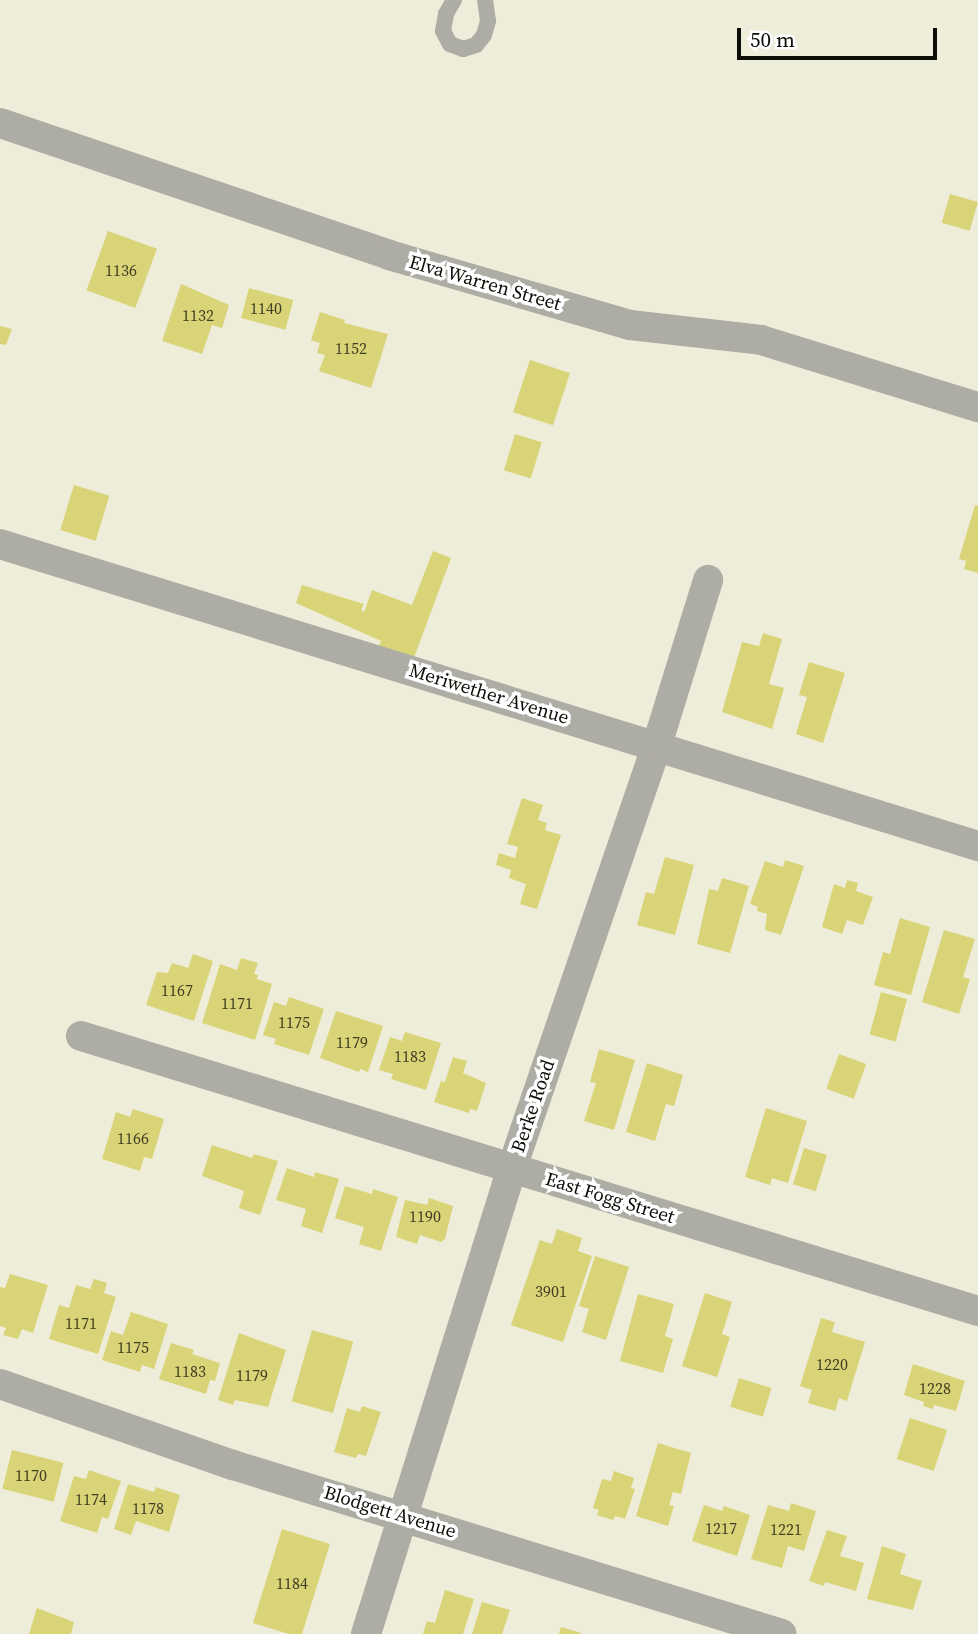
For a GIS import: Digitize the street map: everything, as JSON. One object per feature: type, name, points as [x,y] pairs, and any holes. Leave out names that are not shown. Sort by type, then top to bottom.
[{"type":"street","name":"Elva Warren Street","points":[[0,123],[390,255],[617,321],[761,340],[978,407]]},
{"type":"street","name":"Meriwether Avenue","points":[[0,544],[978,846]]},
{"type":"street","name":"Berke Road","points":[[366,1634],[401,1515],[512,1168],[657,745],[708,580]]},
{"type":"street","name":"East Fogg Street","points":[[81,1035],[978,1311]]},
{"type":"street","name":"Blodgett Avenue","points":[[0,1384],[233,1465],[782,1634]]},
{"type":"lane","points":[[454,0],[446,14],[443,31],[450,44],[463,49],[476,45],[484,34],[488,21],[485,0]]},
{"type":"building","points":[[950,194],[978,202],[970,231],[942,223]]},
{"type":"building","points":[[108,231],[157,249],[135,308],[86,290]]},
{"type":"building","points":[[181,284],[229,305],[222,328],[212,325],[202,354],[162,341]]},
{"type":"building","points":[[249,288],[293,300],[285,330],[241,318]]},
{"type":"building","points":[[320,312],[345,320],[344,323],[388,334],[371,388],[319,371],[325,355],[317,353],[320,343],[311,340]]},
{"type":"building","points":[[0,326],[12,329],[6,345],[0,344]]},
{"type":"building","points":[[530,360],[570,373],[553,425],[513,412]]},
{"type":"building","points":[[515,434],[542,442],[531,479],[504,470]]},
{"type":"building","points":[[74,485],[109,496],[96,541],[60,530]]},
{"type":"building","points":[[975,505],[978,506],[978,573],[964,569],[966,561],[959,559]]},
{"type":"building","points":[[433,551],[451,558],[412,663],[377,650],[381,641],[296,603],[302,585],[364,604],[361,610],[364,612],[372,590],[412,605]]},
{"type":"building","points":[[763,633],[782,639],[769,684],[784,688],[772,729],[722,712],[742,642],[759,646]]},
{"type":"building","points":[[809,662],[845,673],[823,743],[796,734],[807,697],[799,695]]},
{"type":"building","points":[[522,798],[543,805],[538,820],[547,823],[545,830],[561,835],[537,909],[520,904],[526,884],[509,878],[511,870],[496,865],[499,853],[515,858],[518,847],[507,844]]},
{"type":"building","points":[[665,857],[694,865],[675,935],[637,925],[646,892],[654,894]]},
{"type":"building","points":[[785,860],[804,866],[781,935],[765,930],[767,914],[757,911],[758,907],[750,904],[765,861],[783,867]]},
{"type":"building","points":[[722,878],[749,886],[730,953],[697,944],[709,889],[718,891]]},
{"type":"building","points":[[847,880],[858,883],[856,891],[873,897],[863,925],[847,920],[842,934],[822,927],[834,884],[845,888]]},
{"type":"building","points":[[900,918],[930,927],[911,995],[874,985],[883,952],[890,954]]},
{"type":"building","points":[[944,930],[975,939],[963,977],[970,979],[959,1014],[922,1002]]},
{"type":"building","points":[[193,954],[213,961],[194,1021],[146,1005],[157,972],[168,973],[172,963],[188,968]]},
{"type":"building","points":[[241,958],[258,963],[254,974],[258,975],[257,979],[272,984],[255,1040],[202,1023],[220,964],[237,970]]},
{"type":"building","points":[[881,992],[907,999],[896,1041],[870,1035]]},
{"type":"building","points":[[289,997],[324,1009],[309,1055],[274,1044],[276,1039],[263,1035],[274,1002],[286,1006]]},
{"type":"building","points":[[336,1011],[383,1026],[368,1072],[360,1069],[359,1072],[320,1058]]},
{"type":"building","points":[[405,1032],[441,1043],[426,1090],[391,1079],[393,1074],[379,1070],[390,1037],[402,1041]]},
{"type":"building","points":[[599,1049],[635,1060],[614,1130],[584,1121],[596,1083],[590,1082]]},
{"type":"building","points":[[839,1054],[866,1064],[854,1099],[826,1089]]},
{"type":"building","points":[[453,1057],[467,1061],[463,1073],[486,1083],[477,1111],[470,1109],[469,1113],[434,1102],[441,1081],[445,1082]]},
{"type":"building","points":[[647,1063],[683,1075],[674,1106],[666,1104],[655,1141],[626,1132]]},
{"type":"building","points":[[766,1108],[807,1121],[788,1183],[772,1178],[770,1185],[745,1177]]},
{"type":"building","points":[[133,1109],[164,1119],[152,1159],[144,1157],[140,1171],[102,1159],[116,1112],[130,1117]]},
{"type":"building","points":[[212,1145],[252,1158],[254,1154],[278,1161],[260,1215],[239,1208],[244,1191],[202,1176]]},
{"type":"building","points":[[804,1148],[827,1155],[816,1191],[793,1184]]},
{"type":"building","points":[[287,1168],[314,1177],[315,1172],[339,1179],[322,1233],[301,1226],[306,1209],[276,1200]]},
{"type":"building","points":[[345,1186],[372,1194],[373,1189],[398,1197],[381,1251],[359,1244],[364,1227],[335,1218]]},
{"type":"building","points":[[429,1198],[453,1206],[445,1239],[441,1242],[420,1235],[417,1244],[396,1237],[405,1200],[427,1205]]},
{"type":"building","points":[[557,1229],[582,1238],[578,1251],[592,1256],[563,1342],[511,1325],[540,1240],[552,1244]]},
{"type":"building","points":[[595,1256],[629,1267],[606,1340],[582,1332],[589,1309],[579,1306]]},
{"type":"building","points":[[10,1274],[48,1285],[33,1333],[22,1329],[18,1339],[3,1335],[6,1328],[0,1326],[0,1287],[5,1288]]},
{"type":"building","points":[[94,1279],[107,1283],[104,1293],[116,1297],[98,1354],[49,1339],[59,1305],[69,1308],[76,1285],[90,1289]]},
{"type":"building","points":[[705,1293],[732,1302],[722,1334],[730,1337],[717,1377],[682,1366]]},
{"type":"building","points":[[638,1294],[674,1304],[665,1336],[673,1339],[663,1373],[620,1361]]},
{"type":"building","points":[[131,1312],[168,1324],[154,1369],[142,1365],[140,1372],[102,1360],[111,1331],[123,1335]]},
{"type":"building","points":[[821,1318],[835,1322],[832,1332],[865,1342],[847,1401],[839,1398],[835,1411],[808,1403],[812,1390],[800,1386]]},
{"type":"building","points":[[312,1330],[353,1342],[333,1413],[292,1401]]},
{"type":"building","points":[[239,1333],[286,1350],[268,1407],[235,1400],[233,1405],[218,1400]]},
{"type":"building","points":[[171,1343],[194,1350],[192,1354],[220,1363],[215,1381],[210,1380],[206,1394],[159,1379]]},
{"type":"building","points":[[913,1364],[965,1381],[956,1411],[934,1405],[933,1409],[923,1406],[924,1402],[904,1395]]},
{"type":"building","points":[[739,1378],[772,1388],[763,1417],[730,1407]]},
{"type":"building","points":[[362,1406],[381,1412],[366,1456],[358,1454],[356,1458],[334,1452],[347,1408],[360,1412]]},
{"type":"building","points":[[910,1418],[947,1430],[934,1471],[897,1459]]},
{"type":"building","points":[[658,1443],[691,1453],[681,1494],[673,1492],[669,1505],[674,1506],[668,1526],[636,1516]]},
{"type":"building","points":[[12,1450],[63,1463],[54,1502],[2,1489]]},
{"type":"building","points":[[89,1470],[121,1481],[108,1519],[102,1517],[97,1533],[60,1521],[74,1476],[86,1479]]},
{"type":"building","points":[[614,1471],[634,1478],[631,1488],[635,1489],[625,1519],[615,1516],[613,1520],[597,1515],[599,1510],[593,1508],[602,1479],[611,1481]]},
{"type":"building","points":[[128,1484],[154,1492],[156,1487],[180,1495],[169,1532],[136,1521],[131,1535],[114,1529]]},
{"type":"building","points":[[791,1503],[816,1511],[804,1551],[788,1546],[782,1568],[751,1559],[768,1505],[789,1511]]},
{"type":"building","points":[[704,1505],[722,1511],[724,1506],[750,1515],[737,1556],[692,1541]]},
{"type":"building","points":[[282,1529],[330,1544],[302,1634],[289,1634],[253,1623]]},
{"type":"building","points":[[827,1530],[847,1536],[840,1556],[864,1563],[856,1591],[825,1582],[824,1586],[809,1581]]},
{"type":"building","points":[[882,1546],[906,1554],[900,1574],[922,1581],[913,1610],[867,1599]]},
{"type":"building","points":[[445,1590],[474,1599],[463,1634],[423,1634],[427,1621],[435,1623]]},
{"type":"building","points":[[482,1602],[510,1610],[502,1634],[472,1634]]},
{"type":"building","points":[[37,1608],[74,1622],[71,1634],[29,1634]]},
{"type":"building","points":[[561,1627],[581,1633],[581,1634],[559,1634]]}]
